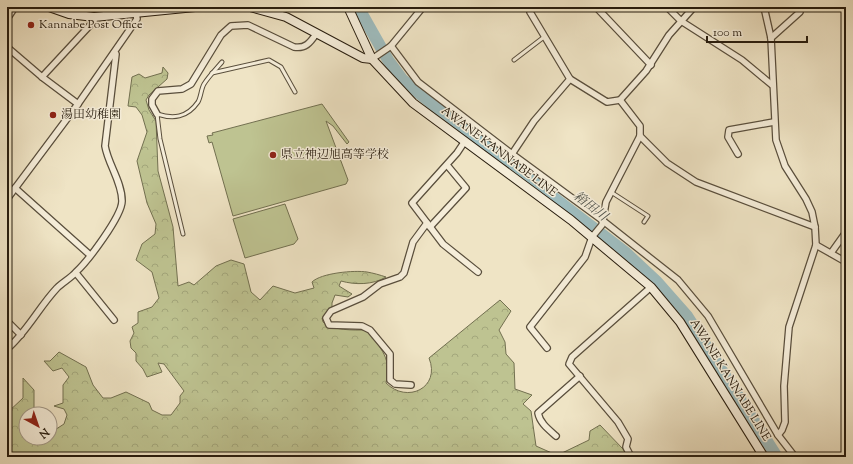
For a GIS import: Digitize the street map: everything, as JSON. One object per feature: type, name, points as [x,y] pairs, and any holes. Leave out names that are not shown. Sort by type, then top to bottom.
[{"type":"main road","points":[[48,7],[69,14],[94,17],[195,7]]},
{"type":"main road","points":[[250,7],[286,17],[363,58],[373,58]]},
{"type":"main road","name":"AWANE KANNABE LINE","points":[[348,7],[373,58],[413,103],[593,236],[651,287],[680,322],[764,457]]},
{"type":"street","points":[[7,19],[15,7]]},
{"type":"street","points":[[7,200],[78,104],[137,19],[136,13],[127,7]]},
{"type":"street","points":[[373,58],[390,47],[422,7]]},
{"type":"street","points":[[529,7],[530,12],[544,37],[570,79],[607,102],[620,100],[651,65],[669,35],[694,7]]},
{"type":"street","points":[[596,7],[651,65]]},
{"type":"street","points":[[667,7],[682,21],[742,60],[772,85]]},
{"type":"street","points":[[764,7],[771,38],[772,85],[776,140],[785,166],[806,199],[815,227],[816,245],[789,327],[784,386],[785,422],[778,435]]},
{"type":"street","points":[[771,38],[800,12],[798,7]]},
{"type":"street","points":[[42,77],[94,21],[94,17]]},
{"type":"street","points":[[157,114],[152,105],[158,91],[182,89],[191,84],[221,35],[231,26],[248,26],[294,47],[300,48],[310,44],[316,34]]},
{"type":"street","points":[[7,47],[42,77],[78,104]]},
{"type":"street","points":[[390,47],[418,82],[678,280],[708,316],[778,435],[795,457]]},
{"type":"street","points":[[7,349],[21,335],[58,287],[76,272],[117,219],[122,201],[120,190],[107,158],[105,146],[116,54],[114,53]]},
{"type":"street","points":[[512,154],[534,121],[570,79]]},
{"type":"street","points":[[547,348],[530,327],[585,257],[593,236],[602,222],[606,202],[640,136],[640,126],[620,100]]},
{"type":"street","points":[[738,154],[728,137],[729,130],[774,122]]},
{"type":"street","points":[[640,136],[667,162],[696,182],[815,227]]},
{"type":"street","points":[[465,141],[447,165],[412,203],[443,244],[478,272]]},
{"type":"street","points":[[411,385],[395,384],[390,380],[390,354],[370,330],[362,326],[329,325],[326,318],[331,311],[363,297],[380,284],[400,277],[404,273],[413,242],[428,225],[466,188],[447,165]]},
{"type":"street","points":[[15,188],[90,255]]},
{"type":"street","points":[[831,254],[846,232]]},
{"type":"street","points":[[816,245],[846,262]]},
{"type":"street","points":[[76,272],[114,320]]},
{"type":"street","points":[[632,457],[626,447],[628,439],[618,422],[569,364],[572,358],[651,287]]},
{"type":"street","points":[[7,321],[21,335]]},
{"type":"street","points":[[556,436],[545,427],[539,419],[538,413],[580,376]]},
{"type":"lane","points":[[514,60],[544,37]]},
{"type":"lane","points":[[212,74],[269,60],[281,67],[295,92]]},
{"type":"lane","points":[[183,234],[160,138],[157,114],[170,118],[177,118],[187,112],[198,102],[203,85],[222,62]]},
{"type":"lane","points":[[611,192],[648,216],[644,222]]},
{"type":"green space","points":[[163,67],[168,73],[167,79],[149,95],[146,100],[149,110],[156,121],[158,171],[173,227],[178,286],[189,282],[194,285],[216,266],[231,260],[244,264],[251,292],[260,300],[273,286],[295,293],[314,288],[312,282],[330,274],[361,271],[386,277],[375,282],[364,284],[341,281],[339,286],[352,294],[348,297],[335,295],[332,307],[322,318],[323,322],[333,327],[367,330],[384,354],[388,367],[386,383],[394,389],[403,392],[420,390],[426,385],[430,378],[431,369],[429,358],[500,300],[511,311],[499,330],[505,342],[506,354],[514,363],[515,389],[532,395],[523,404],[531,411],[536,446],[554,454],[562,453],[589,440],[590,431],[600,425],[623,449],[628,457],[7,457],[7,424],[9,422],[7,413],[23,398],[23,378],[34,390],[34,406],[18,406],[18,446],[58,446],[58,428],[64,424],[67,415],[64,409],[54,406],[63,403],[63,385],[69,377],[62,368],[53,371],[44,361],[50,361],[59,352],[86,367],[93,385],[103,398],[111,398],[126,392],[149,403],[152,410],[162,415],[171,415],[180,403],[180,396],[184,391],[164,364],[158,363],[162,372],[147,377],[143,369],[136,361],[136,353],[131,348],[130,341],[134,333],[132,327],[138,323],[138,312],[152,307],[159,298],[152,272],[136,260],[142,244],[155,234],[156,224],[147,203],[137,161],[147,132],[142,115],[136,107],[128,106],[132,77],[139,74],[145,78],[162,73]]},
{"type":"green space","points":[[322,104],[349,142],[347,144],[333,126],[326,121],[348,180],[346,184],[233,216],[212,142],[209,143],[207,136],[213,135],[212,133]]},
{"type":"green space","points":[[285,204],[298,239],[294,244],[245,258],[233,219]]},
{"type":"waterway","name":"箱田川","points":[[358,7],[388,60],[402,79],[438,109],[625,252],[657,282],[687,316],[777,457]]},
{"type":"place","name":"Kannabe Post Office","points":[[31,25]]},
{"type":"place","name":"湯田幼稚園","points":[[53,115]]},
{"type":"place","name":"県立神辺旭高等学校","points":[[273,155]]}]
